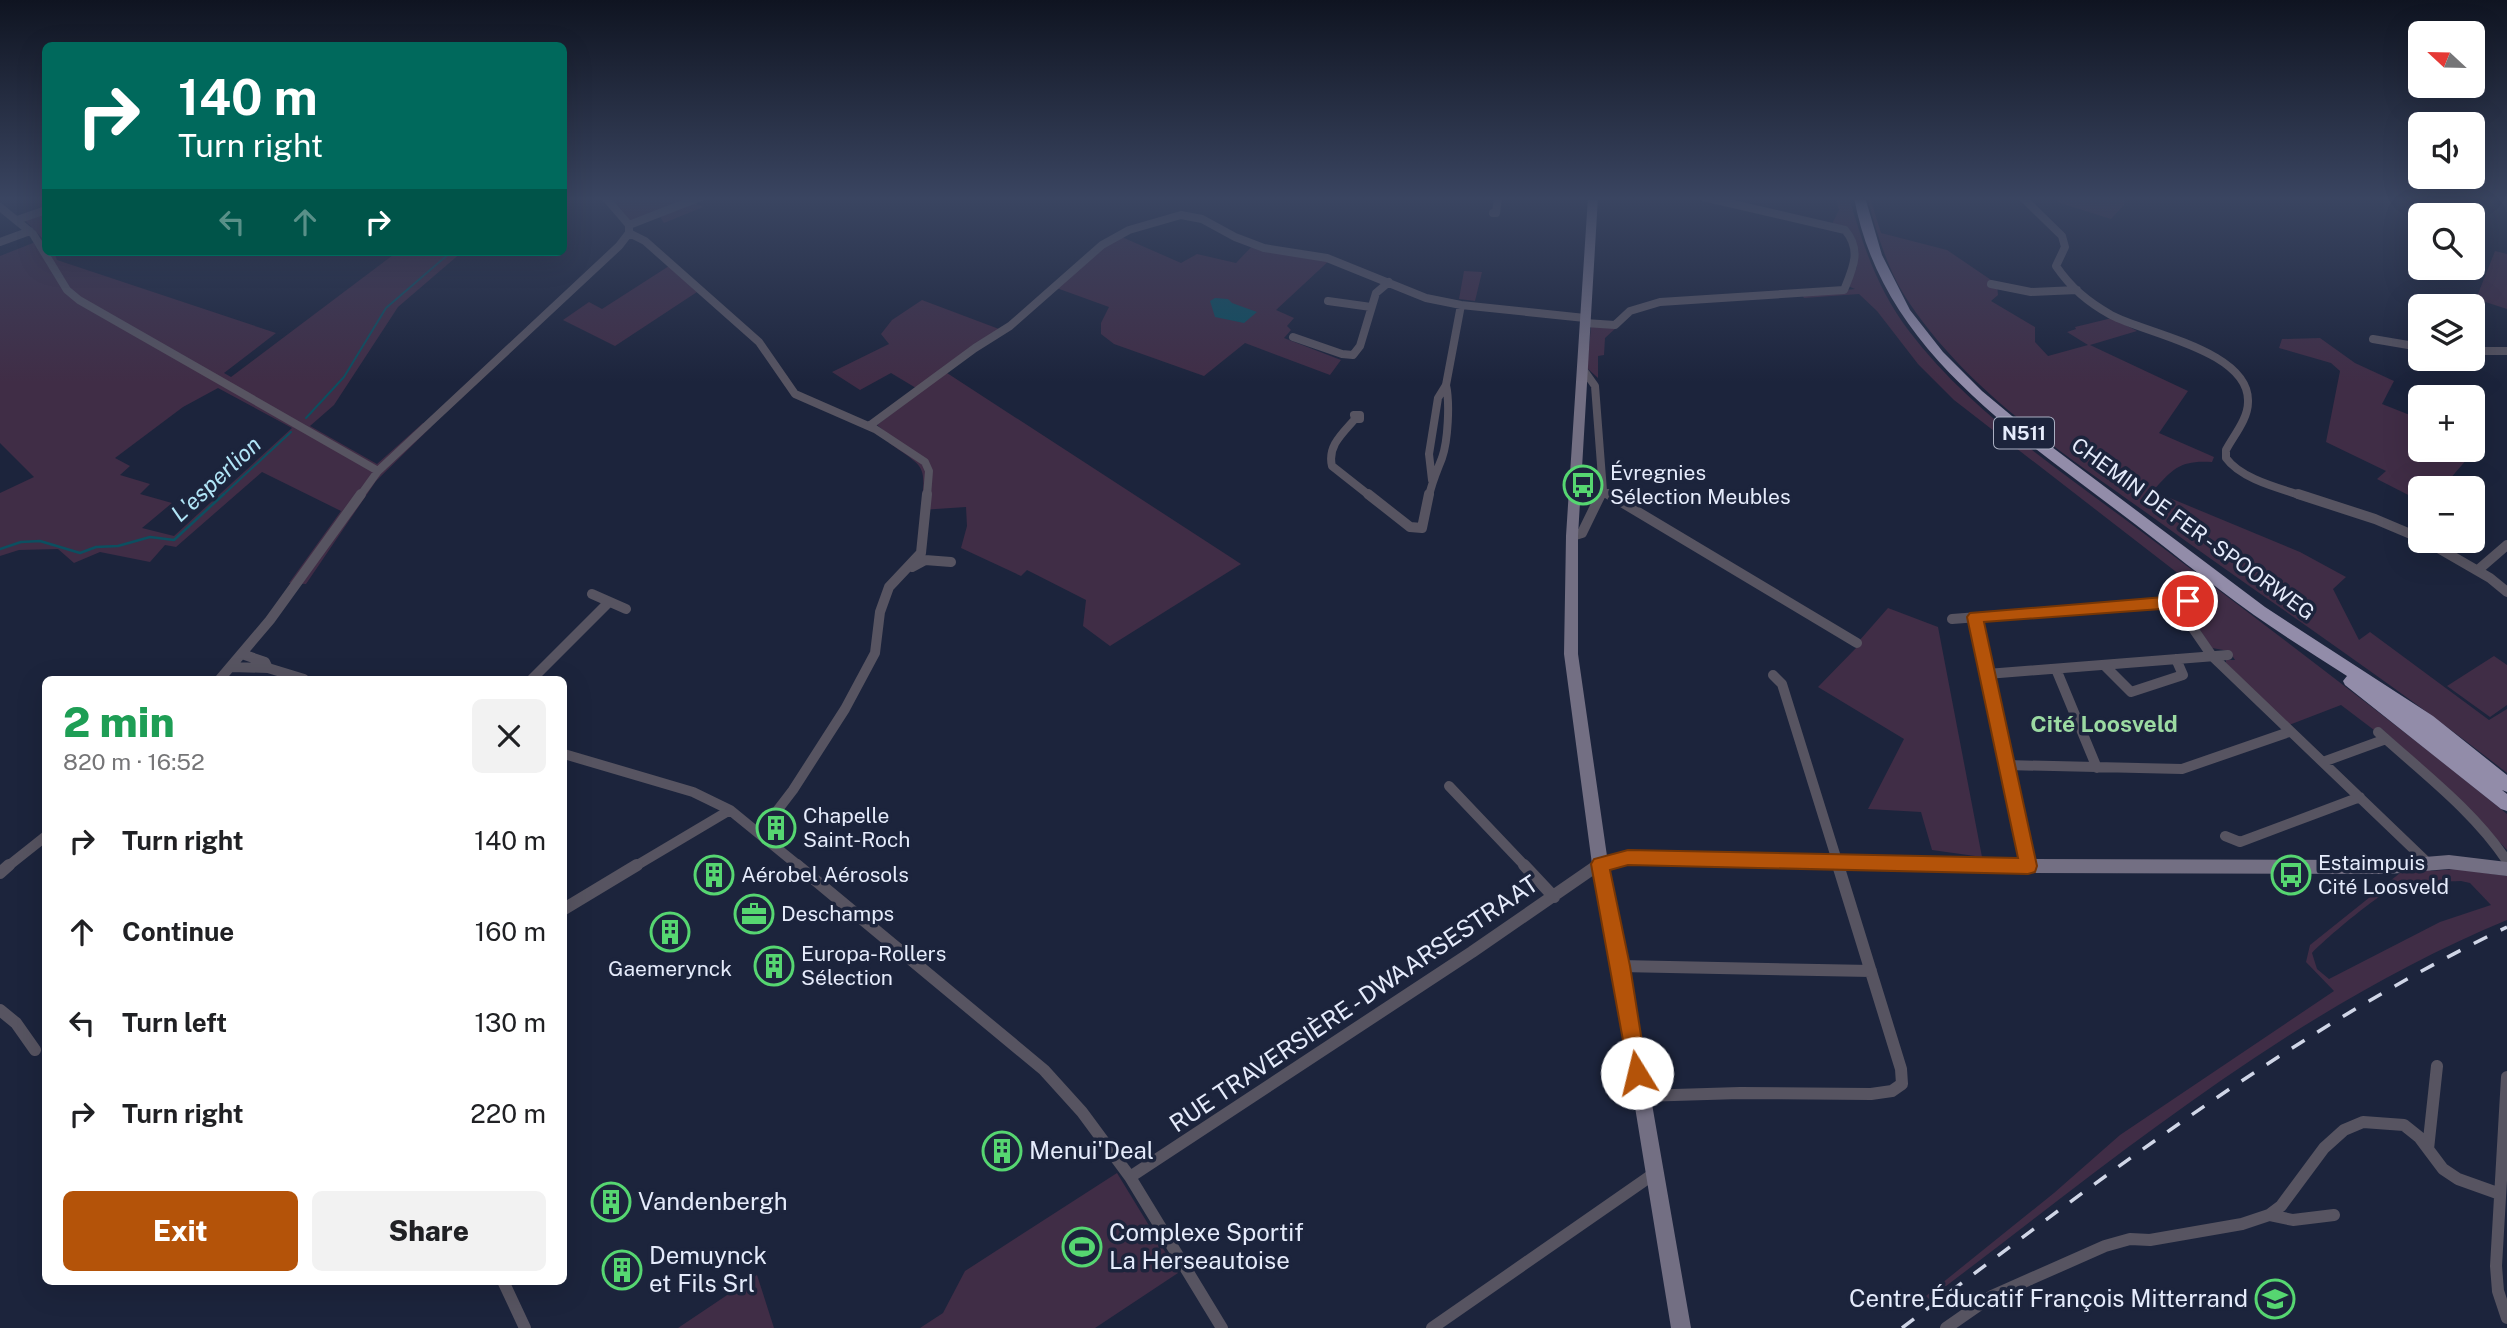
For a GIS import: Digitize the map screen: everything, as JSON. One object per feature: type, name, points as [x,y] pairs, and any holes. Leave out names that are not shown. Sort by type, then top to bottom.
[{"type":"highway","name":"CHEMIN DE FER - SPOORWEG","points":[[1877,259],[1893,293],[1919,331],[1944,360],[2019,429],[2260,611],[2427,722],[2507,785]]},
{"type":"highway","name":"N511","points":[[2260,611],[2507,804]]},
{"type":"main road","points":[[1589,259],[1572,536],[1571,654],[1600,864],[1620,966],[1681,1328]]},
{"type":"main road","points":[[1600,864],[1628,858],[2028,866],[2388,867],[2466,862],[2507,869]]},
{"type":"street","points":[[48,259],[67,290],[79,300],[378,471]]},
{"type":"street","points":[[222,676],[298,583],[378,471],[605,259]]},
{"type":"street","points":[[665,259],[759,342],[795,394],[869,426],[925,462],[929,471],[924,543],[921,553],[889,587],[880,612],[875,653],[845,709],[793,790],[760,832]]},
{"type":"street","points":[[869,426],[975,348],[1010,326],[1086,259]]},
{"type":"street","points":[[1330,259],[1426,298],[1615,325],[1630,311],[1660,302],[1844,290],[1856,266],[1855,259]]},
{"type":"street","points":[[2059,259],[2056,266],[2077,290],[2106,312],[2130,325],[2209,354],[2230,365],[2242,381],[2249,405],[2241,427],[2225,451],[2226,458],[2233,466],[2408,534]]},
{"type":"street","points":[[1293,337],[1342,355],[1353,355],[1360,346],[1376,293],[1389,282]]},
{"type":"street","points":[[1991,284],[2031,292],[2077,290]]},
{"type":"street","points":[[1328,301],[1371,307]]},
{"type":"street","points":[[1432,480],[1429,454],[1438,398],[1446,384],[1461,305]]},
{"type":"street","points":[[2373,339],[2408,345]]},
{"type":"street","points":[[2485,351],[2507,351]]},
{"type":"street","points":[[1572,536],[1582,533],[1603,491],[1595,386],[1583,369]]},
{"type":"street","points":[[1355,419],[1332,448],[1329,455],[1332,466],[1397,519],[1410,527],[1422,528],[1432,480],[1443,457],[1449,397],[1446,384]]},
{"type":"street","points":[[1603,491],[1857,643]]},
{"type":"street","points":[[2477,570],[2507,545]]},
{"type":"street","points":[[2447,553],[2490,578],[2507,592]]},
{"type":"street","points":[[908,568],[925,561],[951,562]]},
{"type":"street","points":[[2490,578],[2507,581]]},
{"type":"street","points":[[592,594],[626,609]]},
{"type":"street","points":[[1952,619],[2188,601]]},
{"type":"street","points":[[535,676],[609,602]]},
{"type":"street","points":[[2175,602],[2212,656],[2428,863]]},
{"type":"street","points":[[1975,617],[2028,866]]},
{"type":"street","points":[[242,654],[265,662],[268,668]]},
{"type":"street","points":[[1987,674],[2228,655]]},
{"type":"street","points":[[2104,665],[2131,692],[2183,675],[2176,659]]},
{"type":"street","points":[[231,667],[268,668],[293,676]]},
{"type":"street","points":[[2056,669],[2097,768]]},
{"type":"street","points":[[1641,1097],[1740,1093],[1871,1094],[1900,1087],[1900,1069],[1871,971],[1782,684],[1773,675]]},
{"type":"street","points":[[2006,765],[2182,769],[2290,732]]},
{"type":"street","points":[[2323,762],[2382,735],[2495,843],[2507,861]]},
{"type":"street","points":[[567,755],[693,792],[730,810],[1027,1054],[1082,1112],[1130,1177],[1222,1328]]},
{"type":"street","points":[[1449,786],[1554,897]]},
{"type":"street","points":[[2225,836],[2240,842],[2360,797]]},
{"type":"street","points":[[567,907],[730,810]]},
{"type":"street","points":[[0,873],[42,839]]},
{"type":"street","name":"RUE TRAVERSIÈRE - DWAARSESTRAAT","points":[[1130,1177],[1600,864]]},
{"type":"street","points":[[1620,966],[1871,971]]},
{"type":"street","points":[[1,1013],[16,1023],[35,1050]]},
{"type":"street","points":[[2428,1149],[2437,1066]]},
{"type":"street","points":[[2507,1077],[2496,1281],[2507,1318]]},
{"type":"street","points":[[1946,1328],[2002,1291],[2105,1246],[2130,1239],[2150,1240],[2242,1224],[2269,1215],[2281,1206],[2323,1148],[2351,1125],[2386,1122],[2404,1125],[2419,1137],[2443,1169],[2458,1179],[2500,1194]]},
{"type":"street","points":[[1432,1328],[1655,1173]]},
{"type":"street","points":[[2269,1215],[2293,1220],[2334,1215]]},
{"type":"street","points":[[505,1285],[525,1328]]},
{"type":"shaded area","points":[[0,259],[57,259],[276,333],[224,373],[231,377],[388,259],[454,259],[398,307],[334,405],[310,426],[377,464],[423,423],[431,427],[376,481],[306,584],[289,583],[341,511],[262,472],[176,547],[165,545],[150,562],[100,552],[74,563],[58,549],[19,550],[0,556],[0,493],[34,477],[0,443]],"holes":[[[218,388],[292,428],[174,536],[142,528],[172,503],[140,494],[150,484],[120,475],[130,466],[115,458],[183,407]]]},
{"type":"shaded area","points":[[1084,259],[1172,259],[1181,263],[1188,259],[1219,259],[1236,263],[1240,259],[1331,259],[1276,310],[1294,318],[1287,326],[1291,330],[1284,338],[1341,360],[1330,375],[1245,343],[1204,376],[1114,344],[1101,334],[1101,323],[1109,307],[1051,286]]},
{"type":"shaded area","points":[[1856,259],[1870,259],[1889,300],[1909,331],[1934,361],[1990,416],[2328,673],[2507,814],[2507,850],[2461,802],[2381,728],[2374,730],[2341,705],[2289,725],[2226,663],[2226,660],[2235,660],[2229,651],[2212,648],[2185,607],[2195,604],[2184,578],[1954,400],[1918,364],[1877,311],[1859,294],[1804,298],[1802,295],[1855,289],[1848,286],[1857,267]]},
{"type":"shaded area","points":[[1887,259],[1960,259],[1997,284],[1998,295],[1991,301],[2035,327],[2035,342],[2048,356],[2088,345],[2067,332],[2076,329],[2075,327],[2112,318],[2137,331],[2090,345],[2188,391],[2159,433],[2214,457],[2212,462],[2193,462],[2178,467],[2153,491],[2300,552],[2346,577],[2333,589],[2359,640],[2370,632],[2489,720],[2507,709],[2507,773],[2375,674],[2085,469],[2021,420],[1961,366],[1934,336],[1895,279]]},
{"type":"shaded area","points":[[2492,259],[2507,259],[2507,309],[2485,302],[2485,294],[2478,294]]},
{"type":"shaded area","points":[[669,266],[697,292],[615,346],[563,320],[589,302],[602,309]]},
{"type":"shaded area","points":[[1464,271],[1482,272],[1475,301],[1459,299]]},
{"type":"shaded area","points":[[922,300],[999,329],[947,373],[1241,564],[1110,646],[1083,626],[1086,600],[1027,570],[1021,576],[961,548],[967,526],[966,507],[921,510],[921,469],[917,463],[889,443],[894,439],[877,425],[921,391],[891,373],[860,390],[832,372],[889,344],[881,334],[892,320]]},
{"type":"shaded area","points":[[1591,327],[1617,327],[1605,338],[1604,355],[1598,356],[1598,378],[1587,368]]},
{"type":"shaded area","points":[[2320,338],[2355,363],[2394,381],[2382,404],[2408,414],[2408,462],[2465,462],[2452,476],[2408,476],[2408,495],[2377,479],[2386,471],[2326,442],[2340,371],[2331,363],[2279,348],[2282,339]]},
{"type":"shaded area","points":[[1888,608],[1938,627],[1982,857],[1932,850],[1921,812],[1868,809],[1904,739],[1818,687],[1857,647],[1859,641]]},
{"type":"shaded area","points":[[2494,656],[2507,665],[2507,705],[2490,717],[2447,686]]},
{"type":"shaded area","points":[[2456,869],[2507,876],[2507,920],[2428,956],[2352,997],[2278,1042],[2136,1141],[1929,1299],[1926,1296],[2054,1193],[2120,1135],[2334,991],[2306,962],[2310,945],[2400,873]],"holes":[[[2422,881],[2470,883],[2491,905],[2440,922],[2329,979],[2317,969],[2312,953],[2354,916],[2391,889]]]},
{"type":"shaded area","name":"Complexe Sportif La Herseautoise","points":[[1117,1173],[1178,1273],[1095,1328],[920,1328],[943,1313],[965,1271]]},
{"type":"shaded area","points":[[757,1275],[774,1328],[678,1328]]},
{"type":"water","points":[[1215,298],[1228,299],[1257,312],[1244,323],[1215,317],[1210,301]]},
{"type":"waterway","name":"L'esperlion","points":[[306,418],[344,377],[386,308],[443,259]]},
{"type":"waterway","name":"L'esperlion","points":[[222,496],[291,432]]},
{"type":"waterway","name":"L'esperlion","points":[[0,549],[21,542],[40,541],[80,553],[96,547],[118,546],[150,537],[174,540],[224,494]]},
{"type":"railway","points":[[1902,1328],[2121,1165],[2270,1062],[2347,1014],[2507,927]]},
{"type":"place","name":"Évregnies Sélection Meubles","points":[[1583,485]]},
{"type":"place","name":"Chapelle Saint-Roch","points":[[776,828]]},
{"type":"place","name":"Aérobel Aérosols","points":[[714,875]]},
{"type":"place","name":"Estaimpuis Cité Loosveld","points":[[2291,875]]},
{"type":"place","name":"Deschamps","points":[[754,914]]},
{"type":"place","name":"Gaemerynck","points":[[670,932]]},
{"type":"place","name":"Europa-Rollers Sélection","points":[[774,966]]},
{"type":"place","name":"Menui'Deal","points":[[1002,1151]]},
{"type":"place","name":"Vandenbergh","points":[[611,1202]]},
{"type":"place","name":"Complexe Sportif La Herseautoise","points":[[1082,1247]]},
{"type":"place","name":"Demuynck et Fils Srl","points":[[622,1270]]},
{"type":"place","name":"Centre Éducatif François Mitterrand","points":[[2275,1299]]},
{"type":"district","name":"Cité Loosveld","points":[[2104,724]]},
{"type":"route","points":[[1637,1073],[1600,864],[1628,858],[2028,866],[1975,617],[2188,601]]}]
